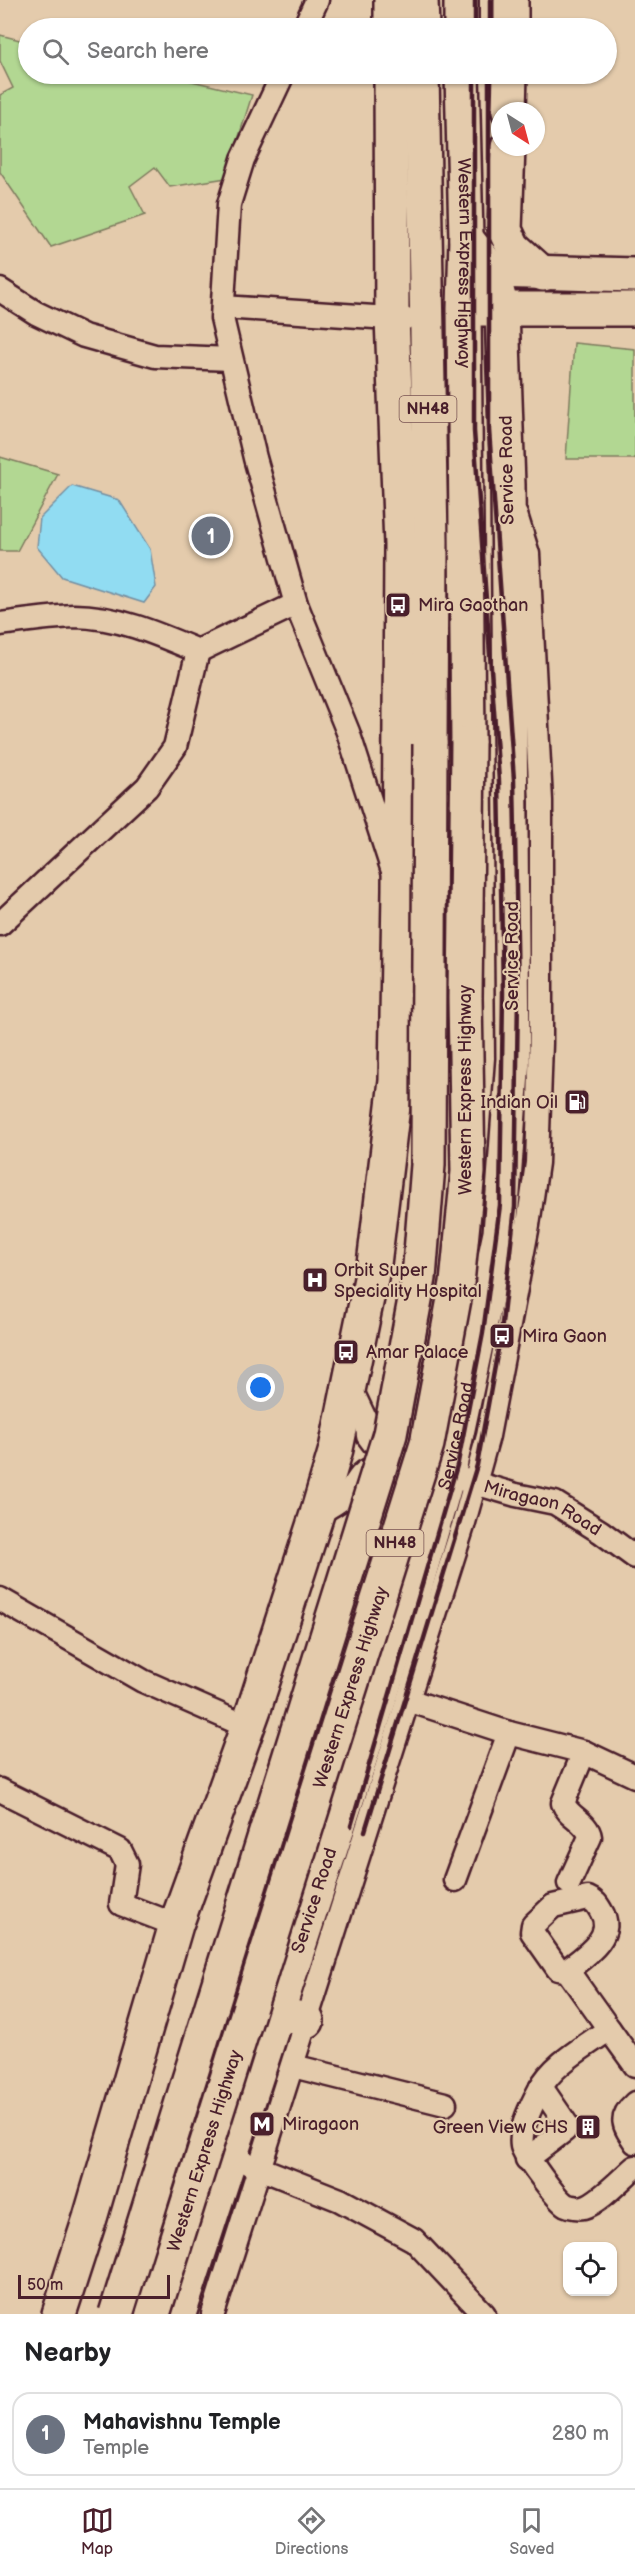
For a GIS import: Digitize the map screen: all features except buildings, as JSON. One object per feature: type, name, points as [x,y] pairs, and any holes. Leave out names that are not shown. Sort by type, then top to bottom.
[{"type":"main road","points":[[391,0],[391,18]]},
{"type":"main road","points":[[421,0],[422,18]]},
{"type":"main road","points":[[461,0],[461,18]]},
{"type":"main road","points":[[510,18],[511,0]]},
{"type":"main road","points":[[59,2314],[90,2218],[176,1925],[248,1727],[317,1514],[336,1449],[374,1264],[396,1081],[399,890],[401,545],[392,318],[391,84]]},
{"type":"main road","name":"Western Express Highway","points":[[116,2314],[390,1434],[419,1278],[428,1165],[431,542],[422,84]]},
{"type":"main road","name":"Western Express Highway","points":[[153,2314],[426,1444],[457,1283],[468,1172],[465,998],[468,743],[464,309],[466,238],[462,84]]},
{"type":"main road","points":[[509,102],[510,84]]},
{"type":"main road","points":[[508,156],[505,230],[513,247],[543,274]]},
{"type":"main road","points":[[466,238],[492,271],[635,275]]},
{"type":"main road","name":"Service Road","points":[[179,2314],[230,2157],[292,2017],[421,1617],[462,1479],[500,1233],[512,1070],[527,1004],[502,309],[492,271]]},
{"type":"main road","points":[[464,309],[635,309]]},
{"type":"street","points":[[309,18],[317,0]]},
{"type":"street","points":[[279,84],[243,159],[229,204],[222,318],[255,458],[296,604],[348,732],[399,890]]},
{"type":"street","points":[[0,290],[36,313],[84,336],[155,356],[231,359]]},
{"type":"street","points":[[223,307],[426,321]]},
{"type":"street","points":[[0,624],[74,616],[112,621],[150,630],[198,651],[296,604]]},
{"type":"street","points":[[0,924],[147,787],[163,767],[175,747],[198,651]]},
{"type":"street","points":[[350,1387],[367,1423],[368,1436],[374,1444],[392,1452],[406,1467]]},
{"type":"street","points":[[317,1514],[349,1492],[361,1475],[370,1469],[389,1470],[406,1467]]},
{"type":"street","name":"Miragaon Road","points":[[406,1467],[555,1503],[602,1532],[635,1557]]},
{"type":"street","points":[[0,1599],[143,1681],[248,1727]]},
{"type":"street","points":[[213,2314],[293,2066],[292,2017],[408,1700],[421,1617]]},
{"type":"street","points":[[408,1700],[509,1733],[584,1752],[635,1776]]},
{"type":"street","points":[[455,1881],[509,1733]]},
{"type":"street","points":[[569,1883],[590,1837],[586,1828],[565,1810],[563,1803],[584,1752]]},
{"type":"street","points":[[0,1790],[120,1850],[127,1864],[121,1904],[176,1925]]},
{"type":"street","points":[[567,1970],[635,2065]]},
{"type":"street","points":[[609,2028],[554,2070],[541,2087],[526,2121],[522,2145],[527,2159],[565,2205],[576,2208],[585,2207],[594,2201],[635,2167]]},
{"type":"street","points":[[293,2066],[445,2104]]},
{"type":"street","points":[[527,2159],[565,2130],[567,2125],[541,2087]]},
{"type":"street","points":[[635,2103],[627,2110],[624,2120],[625,2127],[635,2142]]},
{"type":"street","points":[[230,2157],[340,2200],[414,2240],[484,2314]]},
{"type":"green space","points":[[0,35],[18,40],[18,84],[205,84],[252,95],[226,178],[170,187],[155,167],[130,186],[145,215],[51,247],[0,172],[0,95],[13,88],[0,61]]},
{"type":"green space","points":[[574,343],[635,349],[635,459],[566,459]]},
{"type":"green space","points":[[0,457],[58,474],[17,551],[0,551]]},
{"type":"water","points":[[72,486],[119,500],[150,549],[156,587],[144,603],[62,577],[37,547],[40,518]]},
{"type":"railway","points":[[475,0],[475,18]]},
{"type":"railway","points":[[490,0],[490,18]]},
{"type":"railway","points":[[351,1826],[458,1462],[483,1333],[500,1205],[503,993],[499,781],[474,431],[474,84]]},
{"type":"railway","points":[[365,1831],[477,1465],[501,1333],[515,1207],[518,993],[514,780],[489,430],[489,84]]},
{"type":"place","name":"Mahavishnu Temple","points":[[211,536]]},
{"type":"place","name":"Mira Gaothan","points":[[398,605]]},
{"type":"place","name":"Indian Oil","points":[[577,1102]]},
{"type":"place","name":"Orbit Super Speciality Hospital","points":[[315,1280]]},
{"type":"place","name":"Mira Gaon","points":[[502,1336]]},
{"type":"place","name":"Amar Palace","points":[[346,1352]]},
{"type":"place","name":"Miragaon","points":[[262,2124]]},
{"type":"place","name":"Green View CHS","points":[[588,2127]]}]
